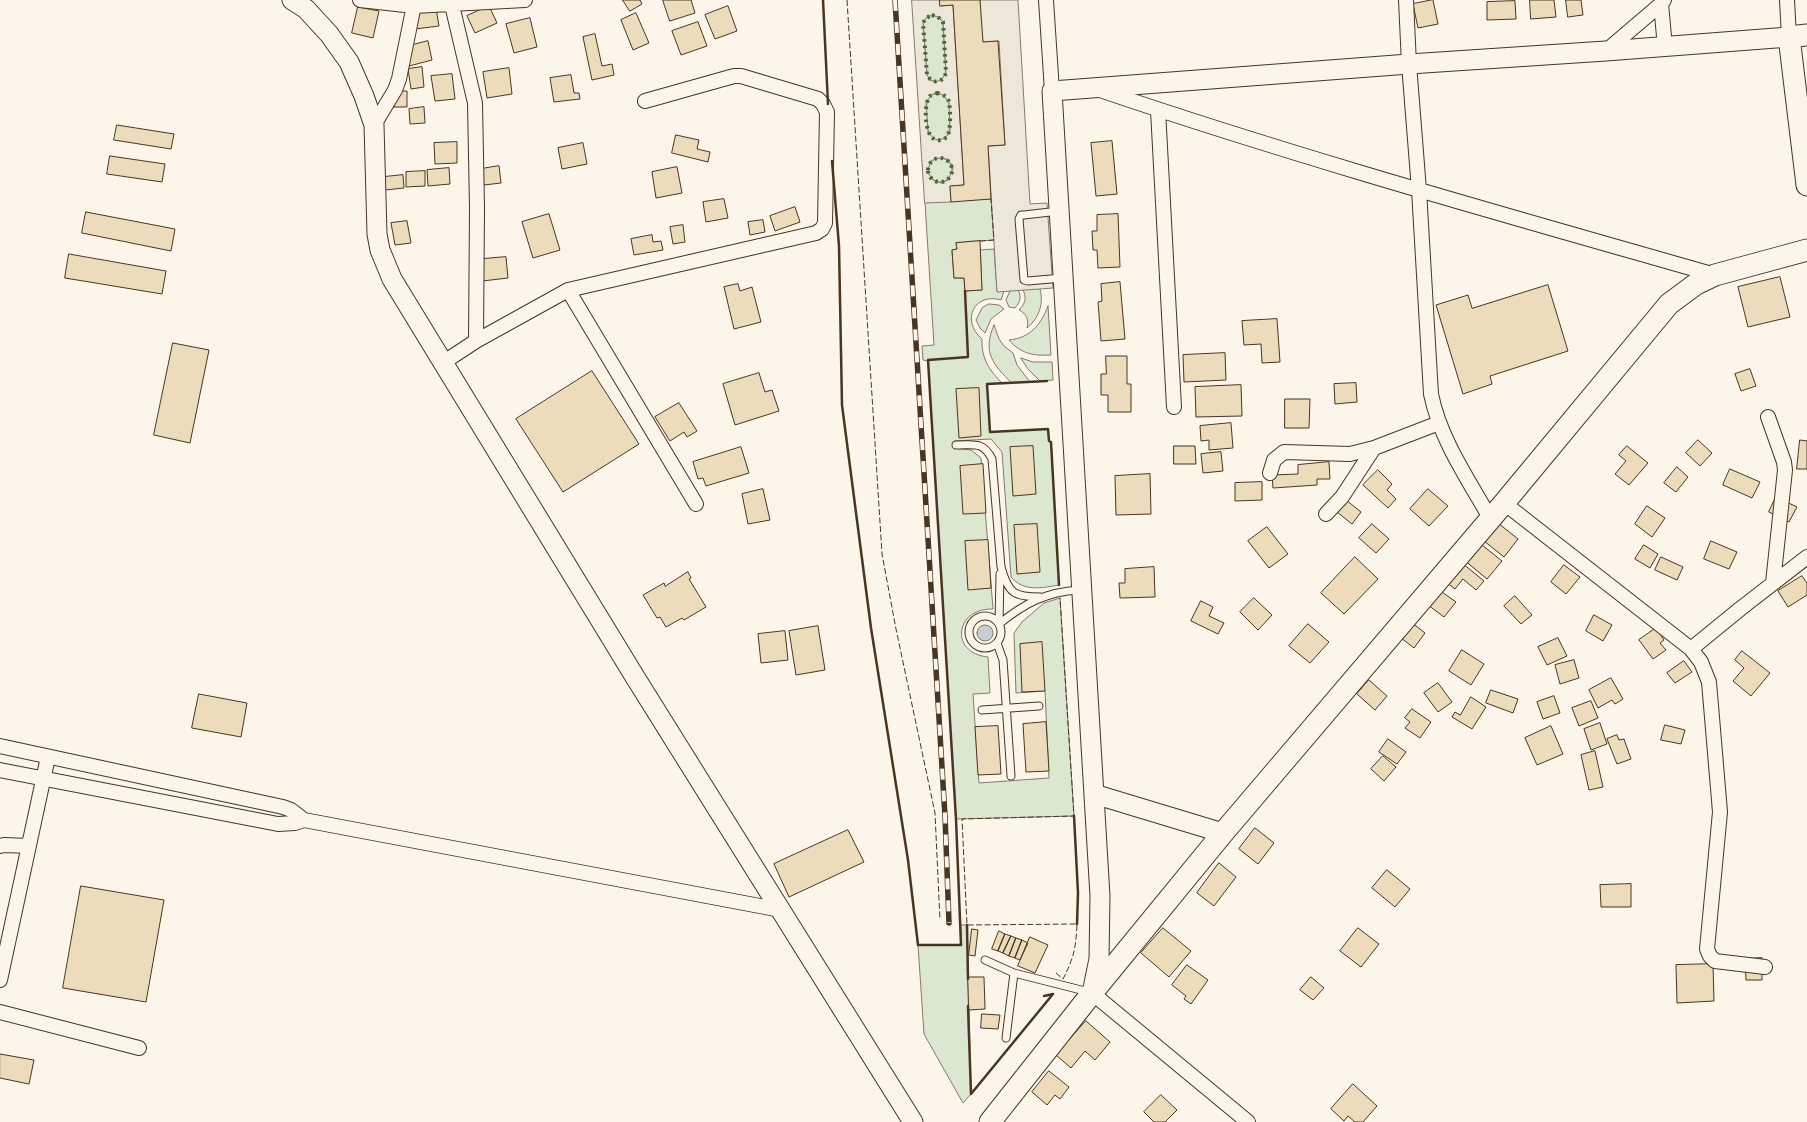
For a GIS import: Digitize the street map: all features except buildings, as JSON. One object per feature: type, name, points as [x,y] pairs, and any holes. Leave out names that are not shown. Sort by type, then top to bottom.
[{"type":"main road","points":[[292,0],[306,9],[329,34],[348,62],[364,96],[374,125],[377,234],[380,250],[392,279],[635,677],[913,1122]]},
{"type":"main road","points":[[1092,993],[1100,959],[1100,896],[1052,92],[1798,36],[1807,179]]},
{"type":"main road","points":[[990,1122],[1092,993],[1223,834],[1670,304],[1696,284],[1715,275],[1807,250]]},
{"type":"main road","points":[[1094,794],[1223,834]]},
{"type":"street","points":[[360,0],[452,5],[525,0]]},
{"type":"street","points":[[1046,0],[1052,92]]},
{"type":"street","points":[[1406,0],[1431,394],[1439,423],[1490,518]]},
{"type":"street","points":[[1787,0],[1798,36]]},
{"type":"street","points":[[1662,2],[1665,47]]},
{"type":"street","points":[[1606,51],[1662,2]]},
{"type":"street","points":[[374,125],[395,90],[399,79],[414,3]]},
{"type":"street","points":[[452,5],[475,103],[478,208],[476,342]]},
{"type":"street","points":[[444,362],[568,290],[816,233],[822,228],[824,223],[827,112],[818,99],[741,76],[726,78],[645,101]]},
{"type":"street","points":[[1094,88],[1158,110],[1419,190],[1715,275]]},
{"type":"street","points":[[1158,110],[1174,407]]},
{"type":"street","points":[[568,290],[696,504]]},
{"type":"street","points":[[1768,417],[1785,470],[1773,582]]},
{"type":"street","points":[[1270,473],[1274,460],[1284,452],[1344,455],[1374,448],[1439,423]]},
{"type":"street","points":[[1326,514],[1342,497],[1374,448]]},
{"type":"street","points":[[1504,502],[1692,649],[1701,662],[1709,682],[1720,812],[1707,949],[1710,956],[1715,960],[1765,967]]},
{"type":"street","points":[[1692,649],[1773,582],[1807,557]]},
{"type":"street","points":[[0,746],[283,807],[291,810],[304,820],[781,910]]},
{"type":"street","points":[[0,980],[48,757]]},
{"type":"street","points":[[0,770],[278,824],[295,823],[304,820]]},
{"type":"street","points":[[0,846],[29,846]]},
{"type":"street","points":[[1092,993],[1248,1122]]},
{"type":"street","points":[[0,1012],[139,1048]]},
{"type":"lane","points":[[1059,211],[1021,215],[1019,219],[1024,280],[1063,278]]},
{"type":"lane","points":[[956,445],[980,445],[985,448],[992,459],[1001,567],[999,624],[1001,634],[997,643],[988,648],[978,646],[970,638],[969,633],[972,623],[981,617],[991,617],[999,624]]},
{"type":"lane","points":[[1001,567],[1005,583],[1013,593],[1024,597],[1040,597]]},
{"type":"lane","points":[[999,624],[1014,612],[1040,597],[1060,591],[1082,589]]},
{"type":"lane","points":[[997,643],[1003,660],[1012,776]]},
{"type":"lane","points":[[982,710],[1039,706]]},
{"type":"lane","points":[[985,960],[1014,973],[1092,993]]},
{"type":"lane","points":[[1006,1038],[1014,973]]},
{"type":"green space","points":[[932,15],[938,17],[943,22],[946,73],[937,82],[927,75],[923,23],[926,18]]},
{"type":"green space","points":[[937,93],[948,99],[950,113],[947,137],[939,140],[934,139],[929,133],[926,117],[927,101],[930,96]]},
{"type":"green space","points":[[940,158],[949,161],[952,170],[949,179],[940,182],[931,179],[928,170],[931,161]]},
{"type":"green space","points":[[991,199],[994,240],[956,243],[957,249],[952,250],[954,278],[964,278],[965,291],[982,290],[980,250],[994,249],[997,291],[1004,291],[1001,300],[984,300],[978,304],[971,316],[975,332],[982,339],[984,358],[1002,383],[987,384],[990,432],[1048,429],[1049,441],[1051,442],[1059,585],[1039,588],[1027,587],[1016,582],[1011,577],[1002,452],[991,439],[954,441],[954,448],[971,450],[981,458],[993,609],[980,611],[971,616],[964,623],[962,631],[962,640],[967,648],[975,654],[988,657],[990,693],[973,694],[979,783],[1049,778],[1045,691],[1016,693],[1014,633],[1022,622],[1044,603],[1060,598],[1074,816],[956,819],[928,361],[923,360],[922,346],[934,345],[925,203]]},
{"type":"green space","points":[[1040,289],[1040,310],[1035,320],[1027,328],[1027,318],[1019,310],[1025,301],[1023,290]]},
{"type":"green space","points":[[1018,290],[1020,299],[1018,304],[1015,308],[1009,307],[1006,300],[1010,291]]},
{"type":"green space","points":[[989,304],[999,305],[1004,309],[991,319],[985,333],[976,320],[982,308]]},
{"type":"green space","points":[[1048,306],[1051,355],[1028,353],[1018,348],[1009,340],[1023,337],[1034,329],[1042,319]]},
{"type":"green space","points":[[994,325],[999,339],[1013,353],[1017,365],[1030,382],[1012,383],[995,364],[989,350]]},
{"type":"green space","points":[[1021,358],[1033,362],[1052,362],[1053,380],[1040,381],[1028,369]]},
{"type":"green space","points":[[961,925],[967,925],[971,1094],[963,1103],[924,1034],[918,945],[961,945]]},
{"type":"shaded area","points":[[912,0],[940,0],[941,6],[953,5],[964,185],[950,186],[951,202],[925,203]],"holes":[[[932,15],[939,17],[943,22],[946,73],[942,79],[936,82],[930,80],[927,75],[923,23],[926,18]],[[933,94],[941,94],[949,102],[950,130],[949,134],[943,139],[936,140],[928,133],[926,102]],[[939,158],[947,159],[953,169],[948,180],[941,183],[933,180],[928,173],[931,161]]]},
{"type":"shaded area","points":[[980,0],[1018,0],[1030,204],[1047,203],[1053,288],[997,292],[988,146],[1005,145],[999,41],[983,42]]},
{"type":"shaded area","points":[[985,625],[991,627],[993,633],[991,639],[985,641],[979,639],[977,633],[979,627]]},
{"type":"railway","points":[[895,0],[945,816],[949,923]]},
{"type":"hedge","points":[[932,15],[938,17],[943,22],[946,73],[937,82],[927,75],[923,23],[926,18],[932,15]]},
{"type":"hedge","points":[[937,93],[948,99],[950,113],[947,137],[939,140],[934,139],[929,133],[926,117],[927,101],[930,96],[937,93]]},
{"type":"hedge","points":[[940,158],[949,161],[952,170],[949,179],[940,182],[931,179],[928,170],[931,161],[940,158]]},
{"type":"fence","points":[[847,0],[882,554],[935,813],[940,920]]},
{"type":"fence","points":[[980,241],[994,240],[991,199]]},
{"type":"fence","points":[[1056,973],[1063,979],[1070,965],[1075,946],[1077,924],[967,925],[962,819],[1074,816],[1060,598]]},
{"type":"wall","points":[[823,0],[828,104]]},
{"type":"wall","points":[[832,161],[839,246],[842,405],[871,628],[908,860],[918,945],[961,945],[956,819],[928,360],[968,357],[965,291]]},
{"type":"wall","points":[[1047,381],[987,384],[990,432],[1048,429],[1049,441],[1051,442],[1059,585]]},
{"type":"wall","points":[[1074,816],[1078,893],[1077,924]]},
{"type":"wall","points":[[967,925],[968,979]]},
{"type":"wall","points":[[968,1006],[971,1094],[1053,994],[1044,996]]}]
